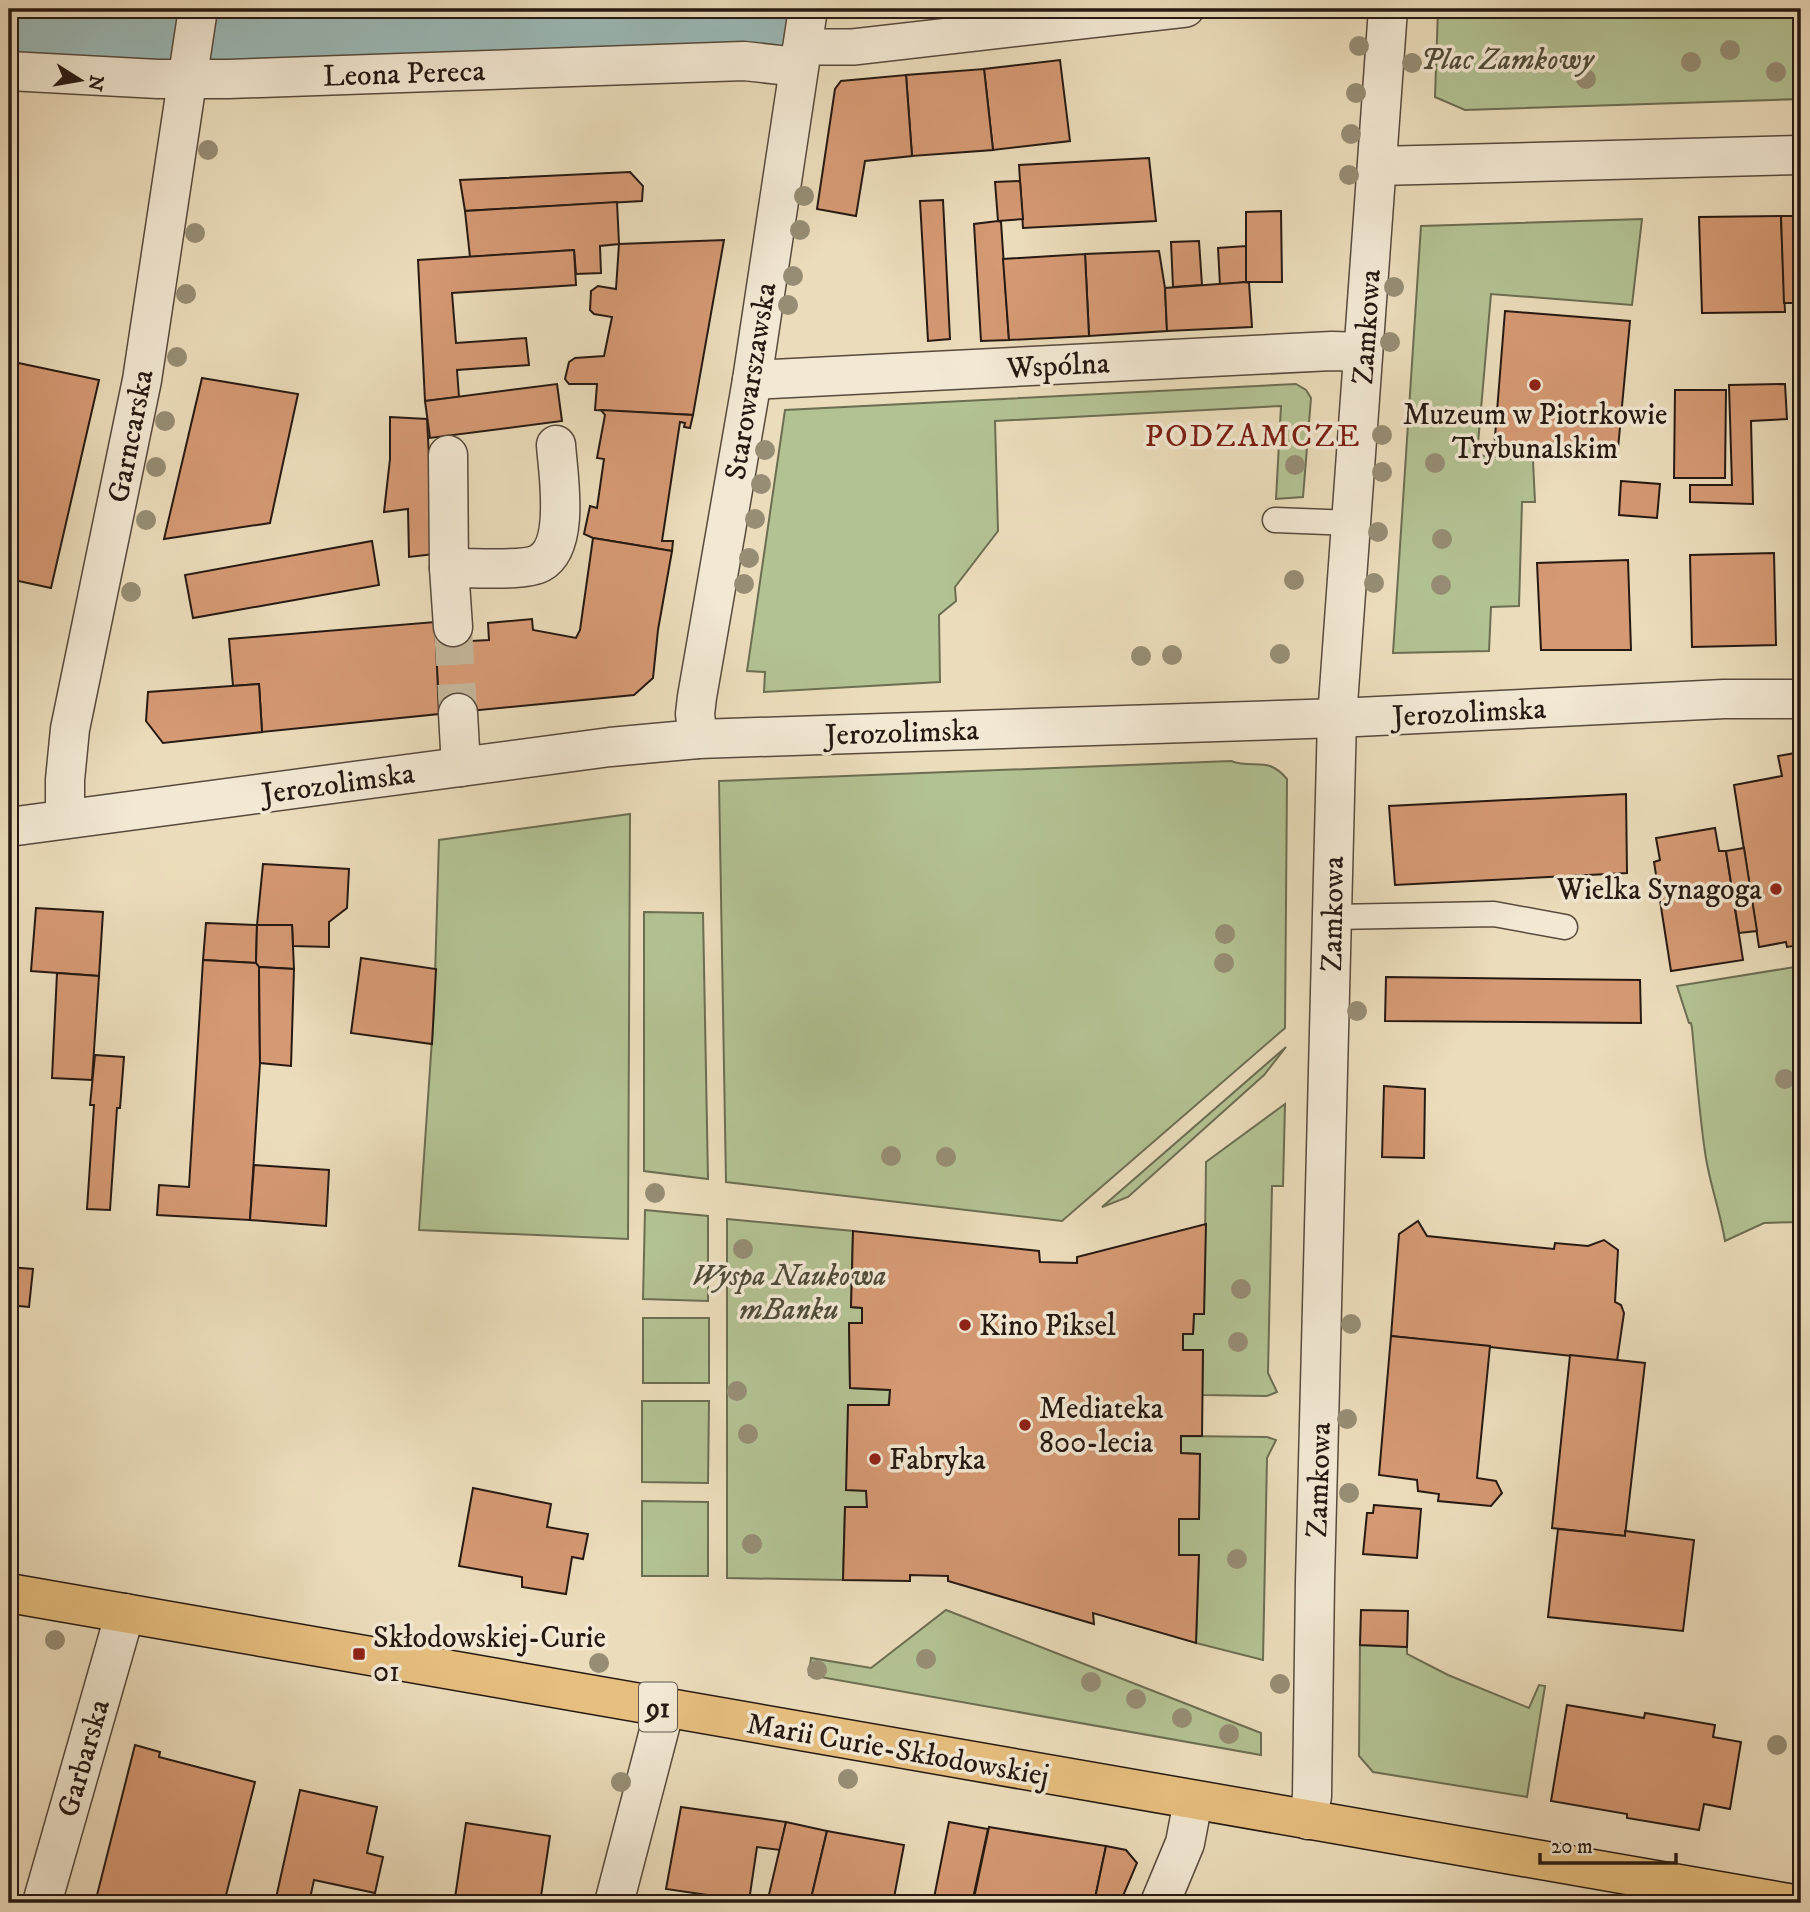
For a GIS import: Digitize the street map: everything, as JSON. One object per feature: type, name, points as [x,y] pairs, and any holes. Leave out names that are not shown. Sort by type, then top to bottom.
[{"type":"main road","name":"Marii Curie-Skłodowskiej","points":[[9,1592],[1788,1903]]},
{"type":"street","name":"Garncarska","points":[[65,819],[65,780],[71,729],[142,380],[198,9]]},
{"type":"street","name":"Leona Pereca","points":[[9,71],[190,65],[229,79],[744,61],[803,36],[853,47],[1186,9]]},
{"type":"street","name":"Zamkowa","points":[[1308,1820],[1312,1796],[1337,718],[1388,9]]},
{"type":"street","name":"Starowarszawska","points":[[698,739],[695,714],[697,697],[752,380],[803,36]]},
{"type":"street","points":[[1378,166],[1801,155]]},
{"type":"street","name":"Wspólna","points":[[752,380],[1363,352]]},
{"type":"street","points":[[449,568],[526,567],[540,564],[551,554],[559,527],[556,445]]},
{"type":"street","points":[[448,455],[449,568],[453,627]]},
{"type":"street","name":"Jerozolimska","points":[[9,827],[610,747],[698,739],[1337,718],[1724,699],[1801,699]]},
{"type":"street","points":[[458,713],[461,767]]},
{"type":"street","name":"Garbarska","points":[[42,1903],[125,1613]]},
{"type":"street","points":[[614,1903],[665,1708]]},
{"type":"street","points":[[1160,1903],[1185,1843],[1194,1801]]},
{"type":"lane","points":[[1275,520],[1353,523]]},
{"type":"lane","points":[[1332,918],[1494,914],[1565,927]]},
{"type":"green space","name":"Plac Zamkowy","points":[[1438,9],[1801,9],[1801,99],[1465,110],[1435,97]]},
{"type":"green space","points":[[752,32],[751,46],[247,60],[248,47],[726,35]]},
{"type":"green space","points":[[9,35],[149,50],[148,63],[9,56]]},
{"type":"green space","points":[[1642,219],[1632,305],[1491,294],[1477,455],[1533,461],[1535,502],[1522,502],[1519,606],[1491,607],[1489,651],[1393,653],[1421,226]]},
{"type":"green space","points":[[1296,384],[1306,390],[1311,398],[1303,497],[1276,499],[1281,406],[995,421],[998,531],[955,587],[956,601],[939,615],[940,682],[764,692],[765,672],[747,671],[785,410]]},
{"type":"green space","points":[[1231,761],[1267,765],[1287,779],[1285,1028],[1062,1221],[726,1182],[719,781]]},
{"type":"green space","points":[[630,814],[628,1239],[419,1230],[434,1010],[439,840]]},
{"type":"green space","points":[[644,912],[703,913],[708,1179],[644,1171]]},
{"type":"green space","points":[[1801,966],[1801,1222],[1764,1223],[1725,1241],[1705,1152],[1692,1028],[1677,986]]},
{"type":"green space","points":[[1286,1047],[1264,1075],[1128,1197],[1102,1207]]},
{"type":"green space","points":[[1285,1104],[1283,1186],[1272,1186],[1268,1373],[1277,1392],[1267,1396],[1202,1395],[1203,1350],[1183,1350],[1183,1334],[1193,1334],[1194,1314],[1204,1314],[1206,1162]]},
{"type":"green space","points":[[645,1210],[708,1216],[708,1301],[643,1299]]},
{"type":"green space","name":"Wyspa Naukowa mBanku","points":[[727,1219],[853,1231],[851,1307],[862,1308],[862,1323],[849,1324],[850,1388],[890,1390],[885,1420],[869,1477],[867,1507],[845,1507],[843,1580],[727,1578]]},
{"type":"green space","points":[[643,1318],[709,1318],[709,1383],[643,1383]]},
{"type":"green space","points":[[642,1401],[709,1401],[708,1483],[642,1482]]},
{"type":"green space","points":[[1181,1436],[1267,1437],[1276,1440],[1267,1458],[1263,1660],[1196,1643],[1199,1556],[1179,1555],[1179,1519],[1199,1519],[1200,1454],[1181,1453]]},
{"type":"green space","points":[[642,1501],[708,1502],[708,1576],[642,1576]]},
{"type":"green space","points":[[946,1610],[1261,1733],[1261,1755],[809,1675],[811,1658],[871,1668]]},
{"type":"green space","points":[[1360,1645],[1407,1647],[1407,1654],[1448,1675],[1529,1708],[1539,1685],[1545,1686],[1527,1797],[1373,1772],[1359,1756]]},
{"type":"building","points":[[1060,60],[1070,141],[993,150],[984,69]]},
{"type":"building","points":[[984,69],[993,150],[912,156],[906,75]]},
{"type":"building","points":[[906,75],[912,156],[865,161],[856,216],[817,209],[835,89],[841,81]]},
{"type":"building","points":[[1149,158],[1156,221],[1023,228],[1019,165]]},
{"type":"building","points":[[630,172],[643,186],[642,201],[465,211],[460,180]]},
{"type":"building","points":[[1020,181],[1023,219],[998,221],[995,182]]},
{"type":"building","points":[[943,200],[950,339],[928,341],[920,201]]},
{"type":"building","points":[[617,202],[619,244],[600,246],[601,273],[576,274],[574,250],[470,257],[465,211]]},
{"type":"building","points":[[1281,211],[1282,282],[1246,282],[1246,212]]},
{"type":"building","points":[[1781,216],[1785,312],[1702,313],[1699,217]]},
{"type":"building","points":[[1781,216],[1801,216],[1801,303],[1784,303]]},
{"type":"building","points":[[1001,222],[1009,340],[981,341],[974,224]]},
{"type":"building","points":[[724,240],[693,415],[595,410],[597,384],[569,384],[565,379],[569,362],[575,358],[604,356],[612,317],[594,314],[590,310],[591,291],[598,286],[616,289],[619,244]]},
{"type":"building","points":[[1199,241],[1202,285],[1173,287],[1171,242]]},
{"type":"building","points":[[1246,246],[1246,282],[1220,285],[1218,248]]},
{"type":"building","points":[[574,250],[576,285],[452,293],[456,343],[526,338],[529,365],[457,370],[459,397],[425,401],[418,260]]},
{"type":"building","points":[[1159,251],[1165,288],[1167,331],[1089,336],[1085,254]]},
{"type":"building","points":[[1085,254],[1089,336],[1009,340],[1003,259]]},
{"type":"building","points":[[1249,283],[1252,327],[1167,331],[1165,288]]},
{"type":"building","points":[[1505,311],[1630,321],[1617,459],[1494,449]]},
{"type":"building","points":[[9,361],[99,380],[51,588],[9,579]]},
{"type":"building","points":[[202,378],[298,394],[270,523],[164,539]]},
{"type":"building","points":[[557,384],[562,421],[430,438],[425,401]]},
{"type":"building","points":[[1785,384],[1787,419],[1751,421],[1753,504],[1690,502],[1690,485],[1732,485],[1729,385]]},
{"type":"building","points":[[1675,390],[1726,390],[1725,478],[1674,478]]},
{"type":"building","points":[[601,410],[693,415],[690,428],[684,427],[685,423],[680,422],[662,541],[673,541],[672,551],[593,538],[584,534],[590,506],[597,508],[604,459],[597,458],[605,415]]},
{"type":"building","points":[[390,417],[427,419],[434,554],[409,557],[408,509],[384,512],[390,459]]},
{"type":"building","points":[[1621,481],[1660,484],[1657,518],[1619,515]]},
{"type":"building","points":[[593,538],[672,551],[658,630],[653,678],[634,695],[439,714],[435,629],[470,625],[471,641],[489,640],[488,623],[532,619],[533,630],[576,638],[580,630]]},
{"type":"building","points":[[372,541],[379,585],[193,618],[185,575]]},
{"type":"building","points":[[1774,553],[1776,645],[1692,647],[1690,555]]},
{"type":"building","points":[[1628,560],[1631,650],[1541,650],[1537,563]]},
{"type":"building","points":[[435,622],[439,714],[262,732],[259,684],[233,686],[229,639]]},
{"type":"building","points":[[259,684],[262,732],[163,743],[146,721],[148,692]]},
{"type":"building","name":"Wielka Synagoga","points":[[1801,752],[1801,945],[1787,947],[1786,942],[1759,947],[1734,785],[1782,776],[1778,756]]},
{"type":"building","points":[[1626,794],[1627,873],[1395,885],[1389,806]]},
{"type":"building","points":[[1715,828],[1719,851],[1726,851],[1743,960],[1671,971],[1654,862],[1660,860],[1656,838]]},
{"type":"building","points":[[1744,848],[1757,931],[1739,933],[1726,851]]},
{"type":"building","points":[[263,864],[349,869],[347,908],[329,922],[329,947],[293,946],[292,925],[257,925]]},
{"type":"building","points":[[36,908],[103,912],[99,976],[31,971]]},
{"type":"building","points":[[206,923],[257,925],[256,963],[203,960]]},
{"type":"building","points":[[257,925],[292,925],[294,969],[259,967],[256,963]]},
{"type":"building","points":[[361,958],[436,969],[432,1044],[351,1033]]},
{"type":"building","points":[[203,960],[256,963],[259,967],[260,1063],[250,1220],[157,1215],[159,1185],[189,1187]]},
{"type":"building","points":[[259,967],[294,969],[291,1066],[260,1063]]},
{"type":"building","points":[[57,973],[99,976],[92,1080],[52,1078]]},
{"type":"building","points":[[1386,977],[1640,980],[1641,1023],[1385,1021]]},
{"type":"building","points":[[95,1055],[124,1057],[120,1108],[117,1108],[110,1210],[87,1209],[94,1105],[90,1105]]},
{"type":"building","points":[[1384,1086],[1425,1089],[1424,1158],[1382,1157]]},
{"type":"building","points":[[254,1165],[329,1170],[326,1226],[250,1220]]},
{"type":"building","points":[[1418,1221],[1427,1236],[1554,1249],[1555,1243],[1588,1246],[1604,1240],[1618,1250],[1615,1302],[1621,1305],[1624,1313],[1617,1361],[1391,1336],[1399,1234]]},
{"type":"building","name":"Mediateka 800-lecia","points":[[1206,1224],[1204,1314],[1194,1314],[1193,1334],[1183,1334],[1183,1350],[1203,1350],[1202,1436],[1181,1436],[1181,1453],[1200,1454],[1199,1519],[1179,1519],[1179,1555],[1199,1555],[1196,1643],[1093,1613],[1094,1624],[948,1581],[948,1576],[910,1575],[910,1581],[843,1580],[845,1507],[867,1507],[866,1491],[846,1490],[848,1405],[889,1405],[890,1390],[850,1388],[849,1323],[862,1323],[862,1308],[851,1307],[853,1231],[1039,1251],[1040,1262],[1077,1263],[1077,1257]]},
{"type":"building","points":[[9,1267],[33,1269],[29,1307],[9,1305]]},
{"type":"building","points":[[1391,1336],[1490,1346],[1477,1478],[1496,1481],[1502,1493],[1491,1506],[1438,1501],[1439,1494],[1418,1491],[1417,1480],[1379,1475]]},
{"type":"building","points":[[1570,1355],[1645,1363],[1625,1536],[1552,1528]]},
{"type":"building","points":[[473,1488],[551,1504],[547,1527],[588,1534],[583,1559],[572,1557],[566,1594],[522,1587],[522,1577],[459,1566]]},
{"type":"building","points":[[1374,1505],[1421,1509],[1417,1558],[1363,1554],[1367,1513],[1373,1513]]},
{"type":"building","points":[[1558,1529],[1625,1536],[1625,1531],[1694,1540],[1683,1631],[1548,1617]]},
{"type":"building","points":[[1361,1610],[1408,1611],[1407,1647],[1360,1645]]},
{"type":"building","points":[[1567,1705],[1644,1718],[1645,1713],[1715,1725],[1713,1737],[1741,1742],[1730,1809],[1704,1804],[1699,1830],[1551,1801]]},
{"type":"building","points":[[135,1745],[160,1752],[159,1757],[255,1782],[224,1903],[95,1903]]},
{"type":"building","points":[[300,1790],[377,1807],[367,1853],[383,1857],[375,1893],[314,1880],[309,1903],[276,1898]]},
{"type":"building","points":[[681,1807],[786,1822],[780,1850],[757,1847],[749,1901],[666,1889]]},
{"type":"building","points":[[786,1822],[827,1831],[810,1903],[767,1903]]},
{"type":"building","points":[[949,1822],[988,1829],[972,1903],[933,1903]]},
{"type":"building","points":[[466,1823],[550,1836],[540,1903],[490,1903],[455,1898]]},
{"type":"building","points":[[989,1827],[1106,1846],[1094,1903],[1002,1903],[974,1898]]},
{"type":"building","points":[[827,1831],[904,1845],[893,1903],[810,1903]]},
{"type":"building","points":[[1106,1846],[1126,1850],[1137,1863],[1120,1903],[1094,1903]]},
{"type":"building","points":[[455,1898],[490,1903],[454,1903]]},
{"type":"waterway","points":[[9,17],[251,28],[713,17],[774,9]]},
{"type":"tunnel","points":[[453,627],[458,713]]},
{"type":"place","name":"Muzeum w Piotrkowie Trybunalskim","points":[[1535,385]]},
{"type":"place","name":"Wielka Synagoga","points":[[1776,889]]},
{"type":"place","name":"Kino Piksel","points":[[965,1325]]},
{"type":"place","name":"Mediateka 800-lecia","points":[[1025,1425]]},
{"type":"place","name":"Fabryka","points":[[875,1459]]},
{"type":"place","name":"Skłodowskiej-Curie 01","points":[[359,1654]]},
{"type":"district","name":"PODZAMCZE","points":[[1253,435]]}]
